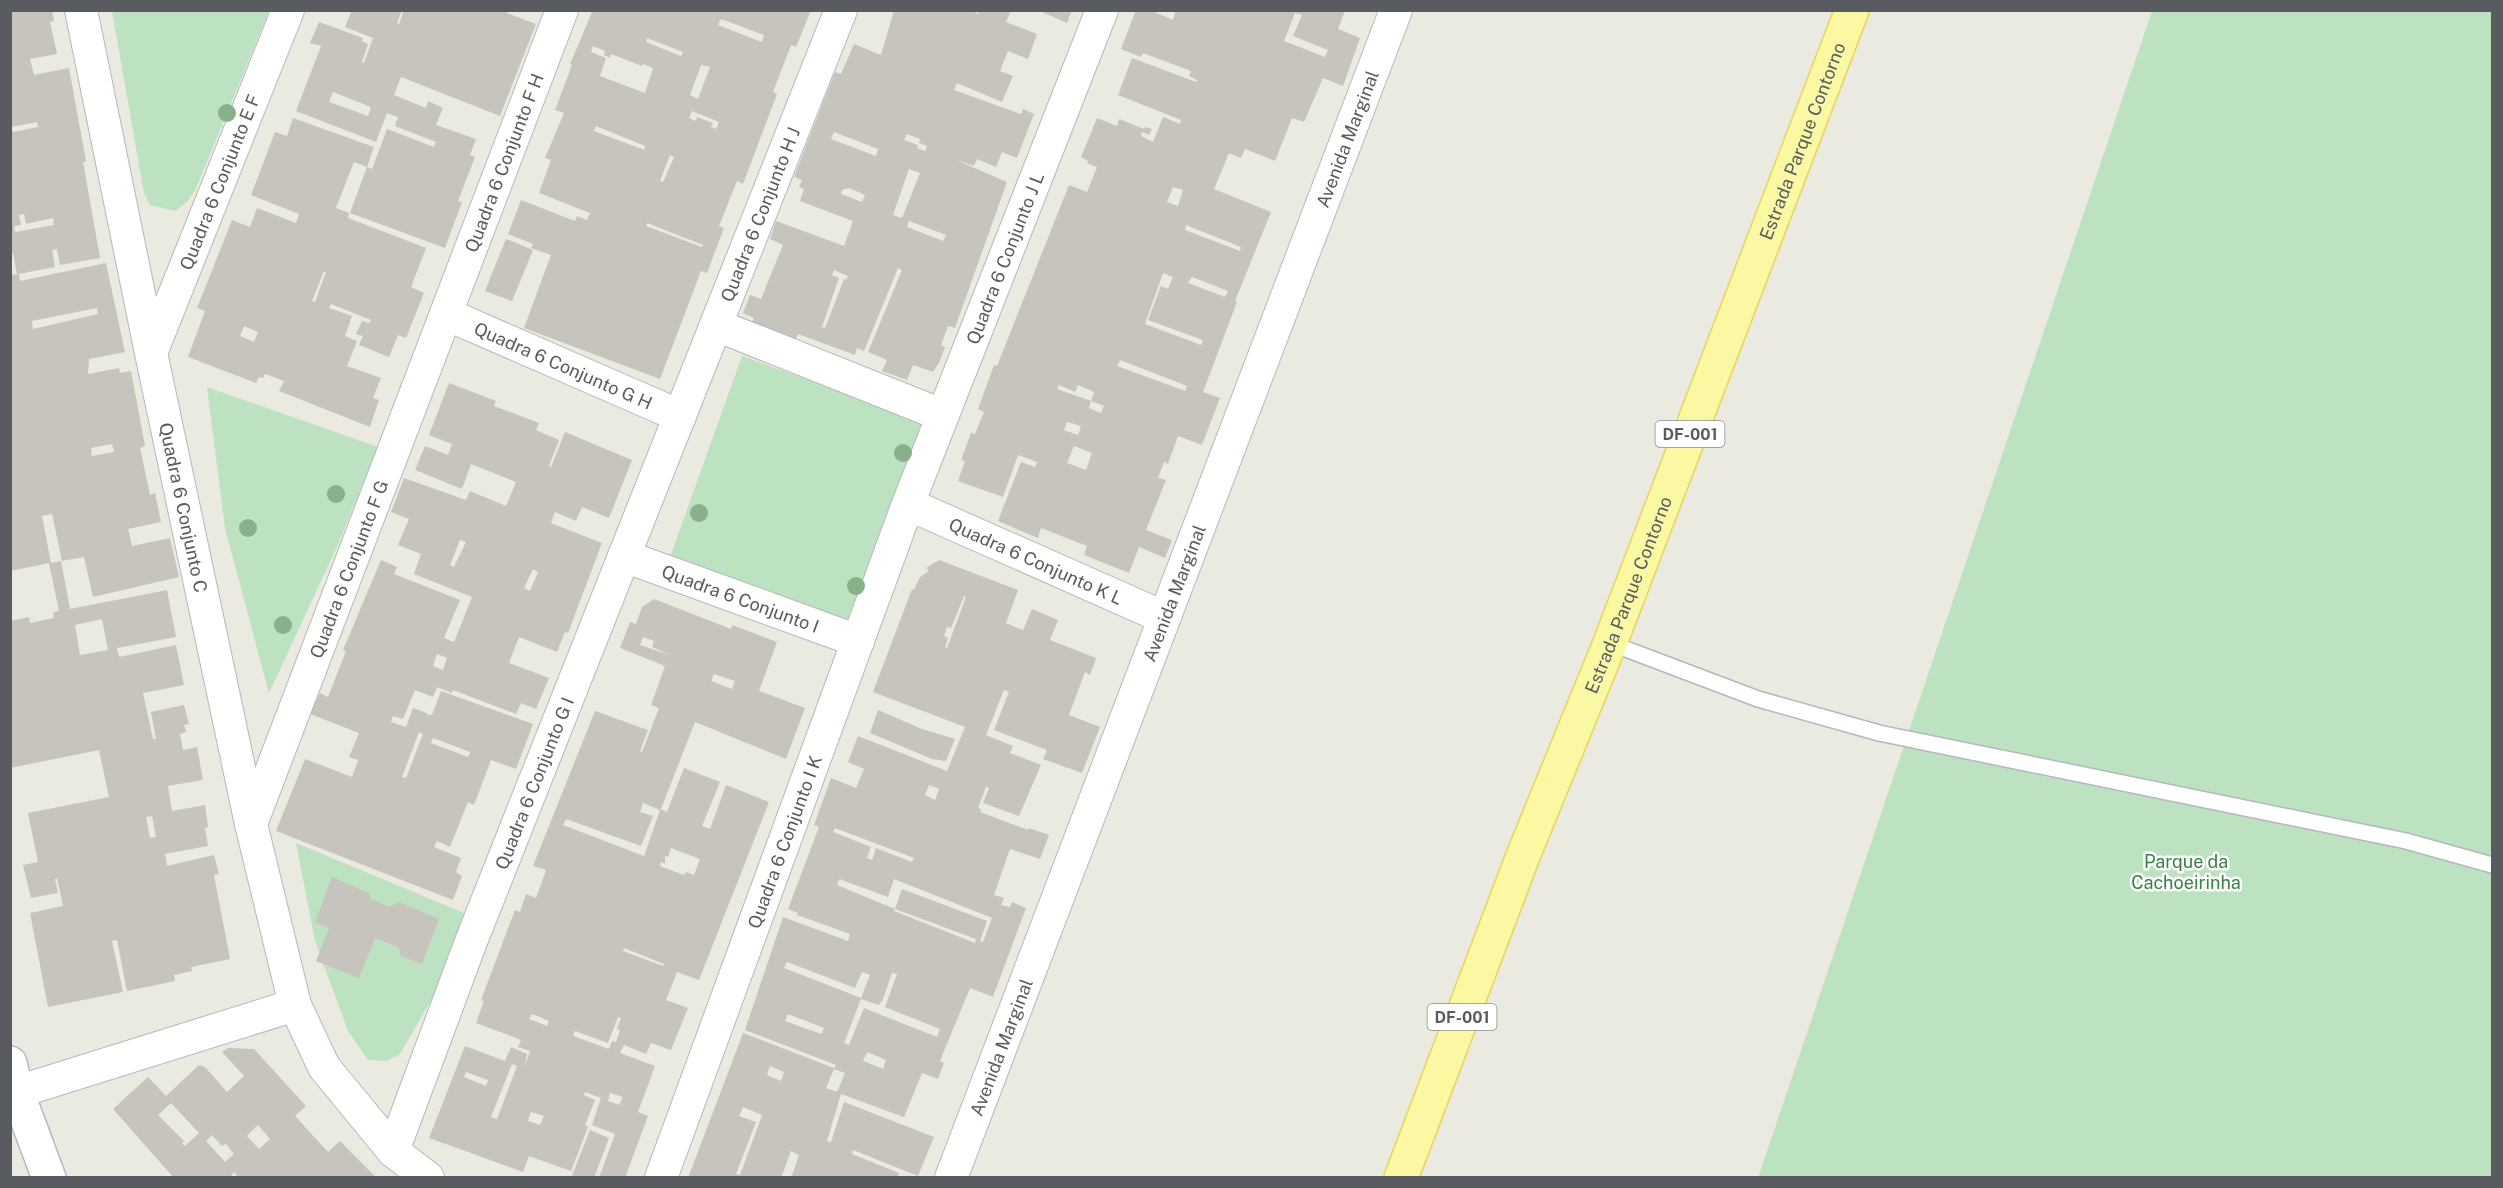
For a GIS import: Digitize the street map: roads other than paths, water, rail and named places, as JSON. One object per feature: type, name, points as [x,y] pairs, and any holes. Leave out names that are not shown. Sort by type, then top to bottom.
[{"type":"main road","name":"Estrada Parque Contorno","points":[[1401,1178],[1523,856],[1610,643],[1852,10]]},
{"type":"street","name":"Quadra 6 Conjunto C","points":[[81,10],[251,825],[295,1005],[324,1066],[393,1151],[428,1178]]},
{"type":"street","name":"Quadra 6 Conjunto E F","points":[[151,353],[288,10]]},
{"type":"street","name":"Quadra 6 Conjunto F H","points":[[446,314],[562,10]]},
{"type":"street","name":"Quadra 6 Conjunto H J","points":[[680,416],[841,10]]},
{"type":"street","name":"Quadra 6 Conjunto J L","points":[[908,504],[1102,10]]},
{"type":"street","name":"Avenida Marginal","points":[[951,1178],[1396,10]]},
{"type":"street","name":"Quadra 6 Conjunto G H","points":[[446,314],[680,416]]},
{"type":"street","name":"Quadra 6 Conjunto F G","points":[[251,825],[446,314]]},
{"type":"street","points":[[716,325],[942,415]]},
{"type":"street","name":"Quadra 6 Conjunto G I","points":[[393,1151],[472,939],[680,416]]},
{"type":"street","name":"Quadra 6 Conjunto K L","points":[[908,504],[1163,617]]},
{"type":"street","name":"Quadra 6 Conjunto I K","points":[[661,1178],[908,504]]},
{"type":"street","name":"Quadra 6 Conjunto I","points":[[624,556],[858,641]]},
{"type":"street","points":[[49,1178],[14,1077],[295,1005]]},
{"type":"lane","points":[[1610,643],[1758,699],[1878,733],[2406,841],[2493,865]]},
{"type":"park label","name":"Parque da Cachoeirinha","points":[[2186,871]]}]
